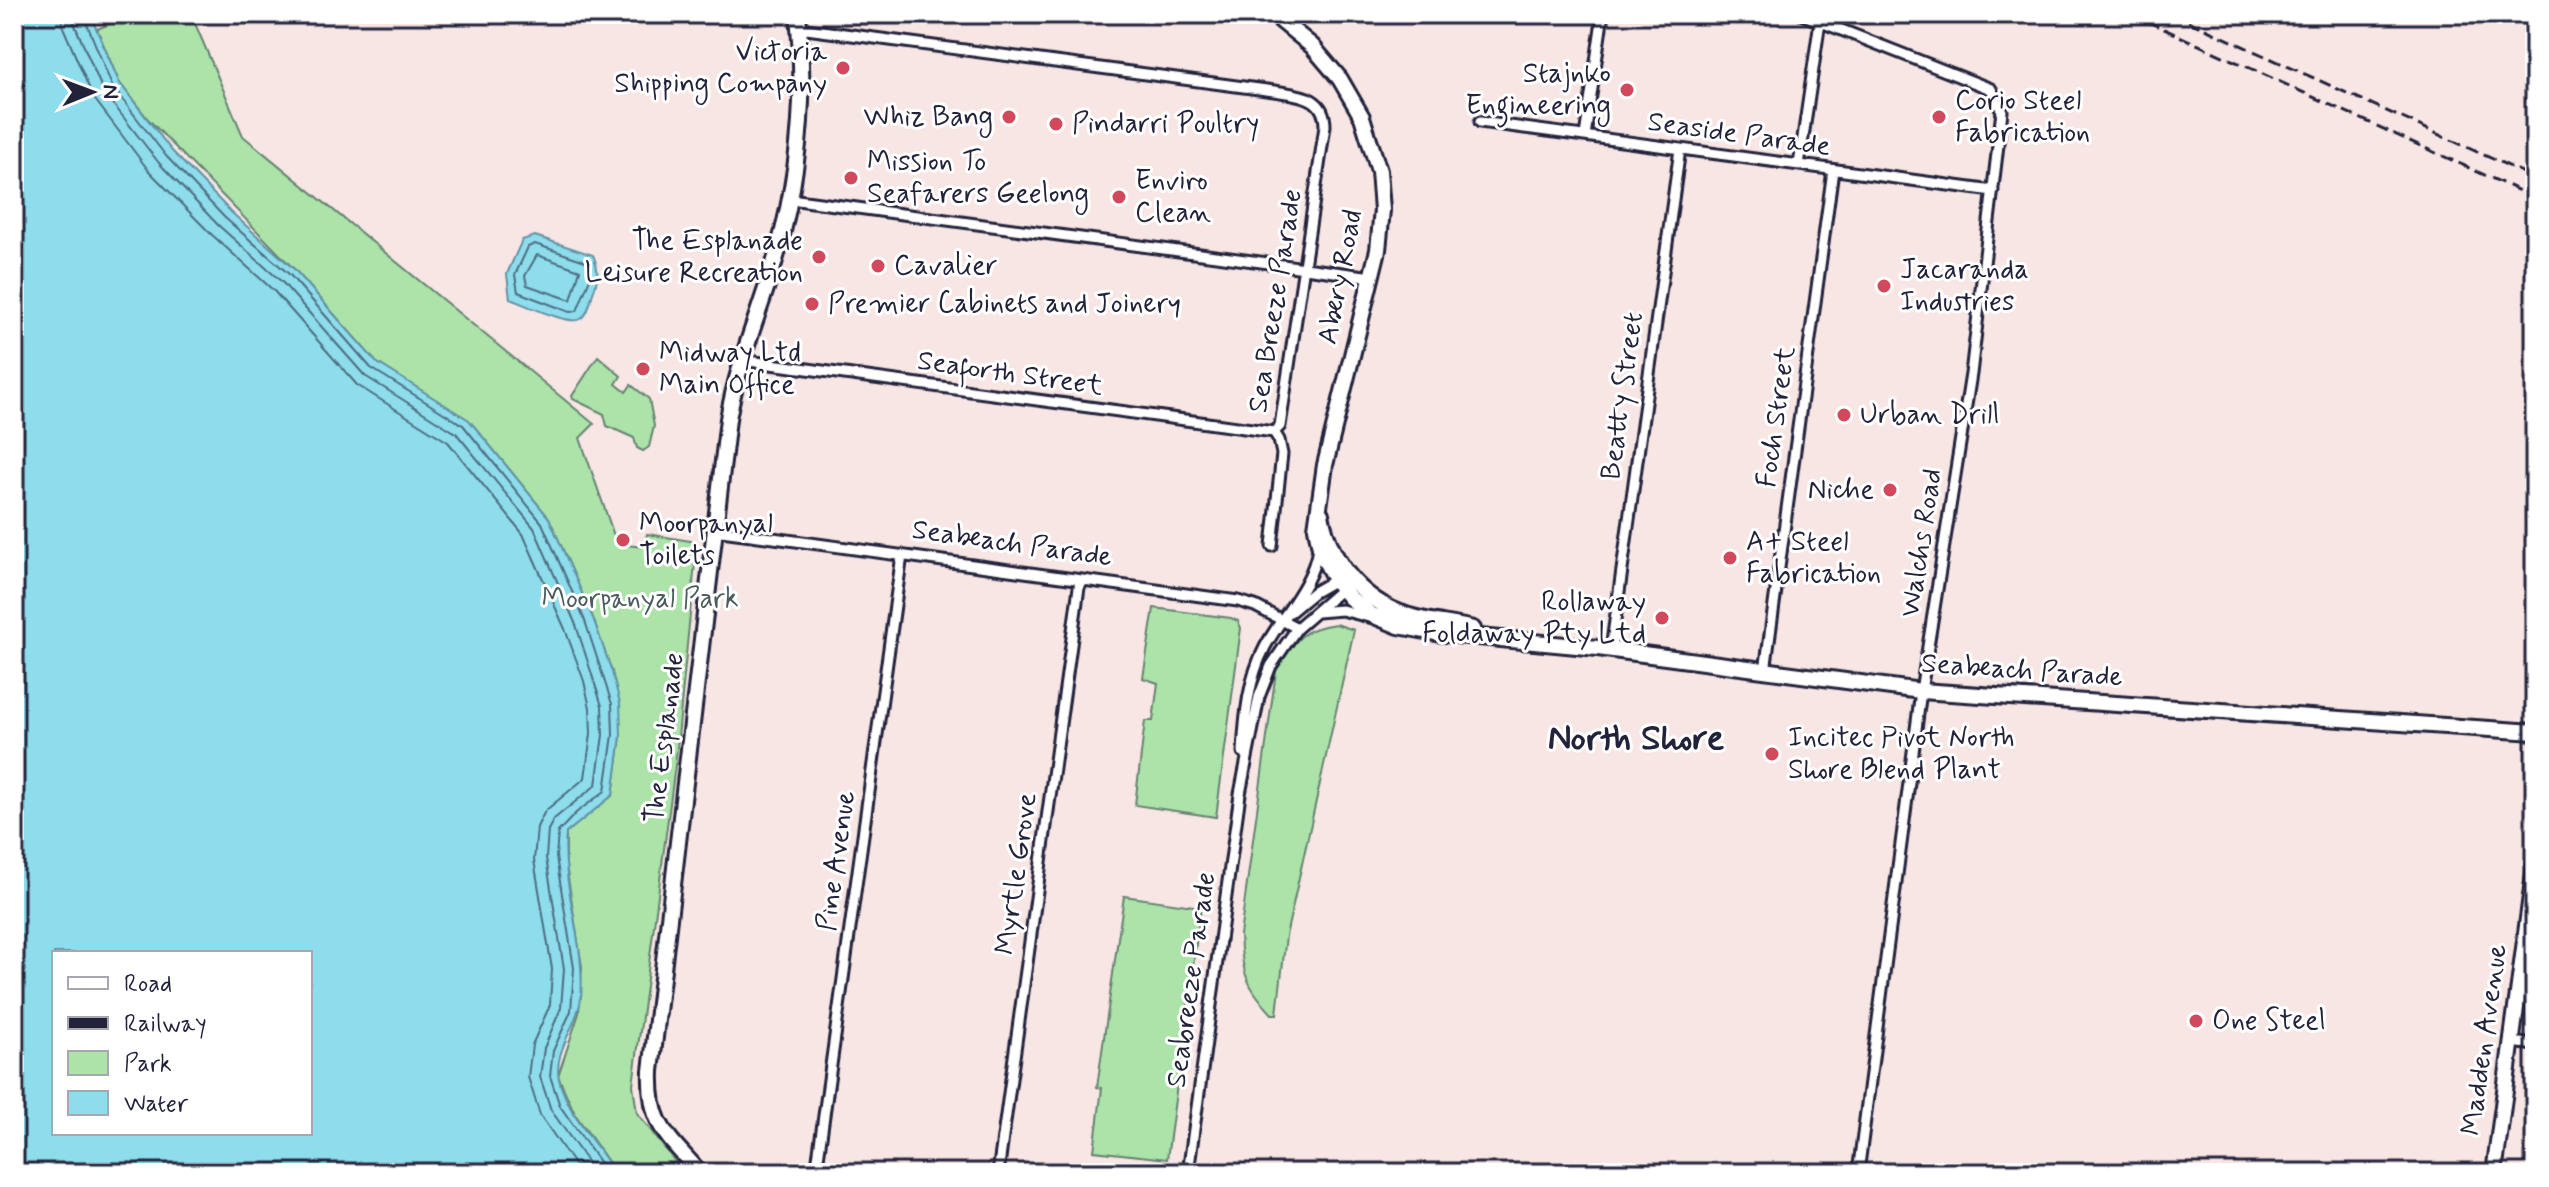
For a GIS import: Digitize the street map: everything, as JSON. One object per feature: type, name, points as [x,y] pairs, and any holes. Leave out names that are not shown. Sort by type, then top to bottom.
[{"type":"main road","name":"Abery Road","points":[[1273,14],[1304,38],[1331,66],[1353,99],[1376,157],[1382,197],[1382,223],[1372,277],[1316,517],[1318,545],[1342,582]]},
{"type":"main road","name":"The Esplanade","points":[[700,1173],[659,1125],[650,1101],[651,1071],[732,397],[741,360],[777,254],[790,199],[800,117],[799,21]]},
{"type":"main road","name":"Seabeach Parade","points":[[1321,486],[1320,508],[1340,565],[1342,582],[1369,613],[1392,624],[1436,633],[1611,650],[1921,691],[2535,732]]},
{"type":"main road","name":"Seabeach Parade","points":[[1342,582],[1392,610],[1508,638]]},
{"type":"main road","name":"Madden Avenue","points":[[2494,1173],[2535,866]]},
{"type":"street","points":[[1585,136],[1603,14]]},
{"type":"street","points":[[1799,165],[1820,21],[1801,14]]},
{"type":"street","name":"Sea Breeze Parade","points":[[799,21],[1291,94],[1313,100],[1321,108],[1325,126],[1280,426],[1274,432],[1282,454],[1272,546]]},
{"type":"street","name":"Walchs Road","points":[[1820,21],[1991,89],[2002,111],[1971,374],[1921,691],[1858,1173]]},
{"type":"street","name":"Seaside Parade","points":[[1480,122],[1993,191]]},
{"type":"street","name":"Beatty Street","points":[[1611,650],[1680,149]]},
{"type":"street","name":"Foch Street","points":[[1765,671],[1833,170]]},
{"type":"street","points":[[790,199],[1372,277]]},
{"type":"street","name":"Seaforth Street","points":[[741,360],[1274,432]]},
{"type":"street","name":"Seabeach Parade","points":[[714,530],[1238,601],[1297,628]]},
{"type":"street","name":"Seabreeze Parade","points":[[1240,794],[1245,720],[1252,682],[1264,650],[1314,569],[1318,545]]},
{"type":"street","name":"Pine Avenue","points":[[816,1173],[902,555]]},
{"type":"street","name":"Myrtle Grove","points":[[998,1173],[1080,580]]},
{"type":"street","name":"Seabreeze Parade","points":[[1282,619],[1314,592],[1342,582]]},
{"type":"street","name":"Seabreeze Parade","points":[[1188,1173],[1240,794],[1262,687],[1271,666],[1297,628],[1342,582]]},
{"type":"street","points":[[1311,615],[1326,610],[1342,610],[1392,624]]},
{"type":"street","points":[[2512,1042],[2535,1045]]},
{"type":"green space","name":"Moorpanyal Park","points":[[134,14],[191,14],[243,136],[594,424],[580,438],[617,544],[644,547],[647,534],[697,542],[676,758],[633,1085],[637,1113],[684,1173],[616,1173],[575,1114],[558,1076],[579,1013],[582,967],[566,865],[566,833],[613,795],[621,736],[612,672],[593,618],[549,518],[474,426],[376,362],[295,270],[148,119],[119,82],[97,29]]},
{"type":"green space","points":[[598,356],[621,376],[616,384],[626,392],[631,385],[649,399],[654,426],[649,447],[643,451],[637,448],[634,438],[607,426],[604,414],[573,399]]},
{"type":"green space","points":[[1154,608],[1231,618],[1238,621],[1241,628],[1216,817],[1135,805],[1145,721],[1153,721],[1158,683],[1143,678]]},
{"type":"green space","points":[[1336,624],[1354,630],[1286,936],[1277,1014],[1272,1014],[1247,978],[1240,935],[1276,671],[1299,638],[1313,629]]},
{"type":"green space","points":[[1124,896],[1201,907],[1167,1159],[1094,1151],[1102,1088],[1097,1087]]},
{"type":"water","points":[[14,14],[90,14],[119,82],[172,151],[231,212],[295,270],[376,362],[469,420],[549,518],[593,618],[620,703],[621,736],[613,795],[566,833],[567,874],[582,977],[579,1008],[559,1058],[558,1069],[569,1104],[616,1173],[14,1173]]},
{"type":"water","points":[[535,236],[593,255],[597,280],[588,309],[581,319],[567,320],[510,299],[507,274],[522,240]]},
{"type":"railway","points":[[2131,14],[2535,198]]},
{"type":"railway","points":[[2172,14],[2535,178]]},
{"type":"place","name":"Victoria Shipping Company","points":[[843,68]]},
{"type":"place","name":"Stajnko Engineering","points":[[1627,90]]},
{"type":"place","name":"Whiz Bang","points":[[1009,117]]},
{"type":"place","name":"Corio Steel Fabrication","points":[[1939,117]]},
{"type":"place","name":"Pindarri Poultry","points":[[1056,124]]},
{"type":"place","name":"Mission To Seafarers Geelong","points":[[851,178]]},
{"type":"place","name":"Enviro Clean","points":[[1119,197]]},
{"type":"place","name":"The Esplanade Leisure Recreation","points":[[819,257]]},
{"type":"place","name":"Cavalier","points":[[878,266]]},
{"type":"place","name":"Jacaranda Industries","points":[[1884,286]]},
{"type":"place","name":"Premier Cabinets and Joinery","points":[[812,304]]},
{"type":"place","name":"Midway Ltd Main Office","points":[[643,369]]},
{"type":"place","name":"Urban Drill","points":[[1844,415]]},
{"type":"place","name":"Niche","points":[[1890,490]]},
{"type":"place","name":"Moorpanyal Toilets","points":[[623,540]]},
{"type":"place","name":"A+ Steel Fabrication","points":[[1730,558]]},
{"type":"place","name":"Rollaway Foldaway Pty Ltd","points":[[1662,618]]},
{"type":"place","name":"Incitec Pivot North Shore Blend Plant","points":[[1772,754]]},
{"type":"place","name":"One Steel","points":[[2196,1021]]},
{"type":"district","name":"North Shore","points":[[1636,739]]}]
